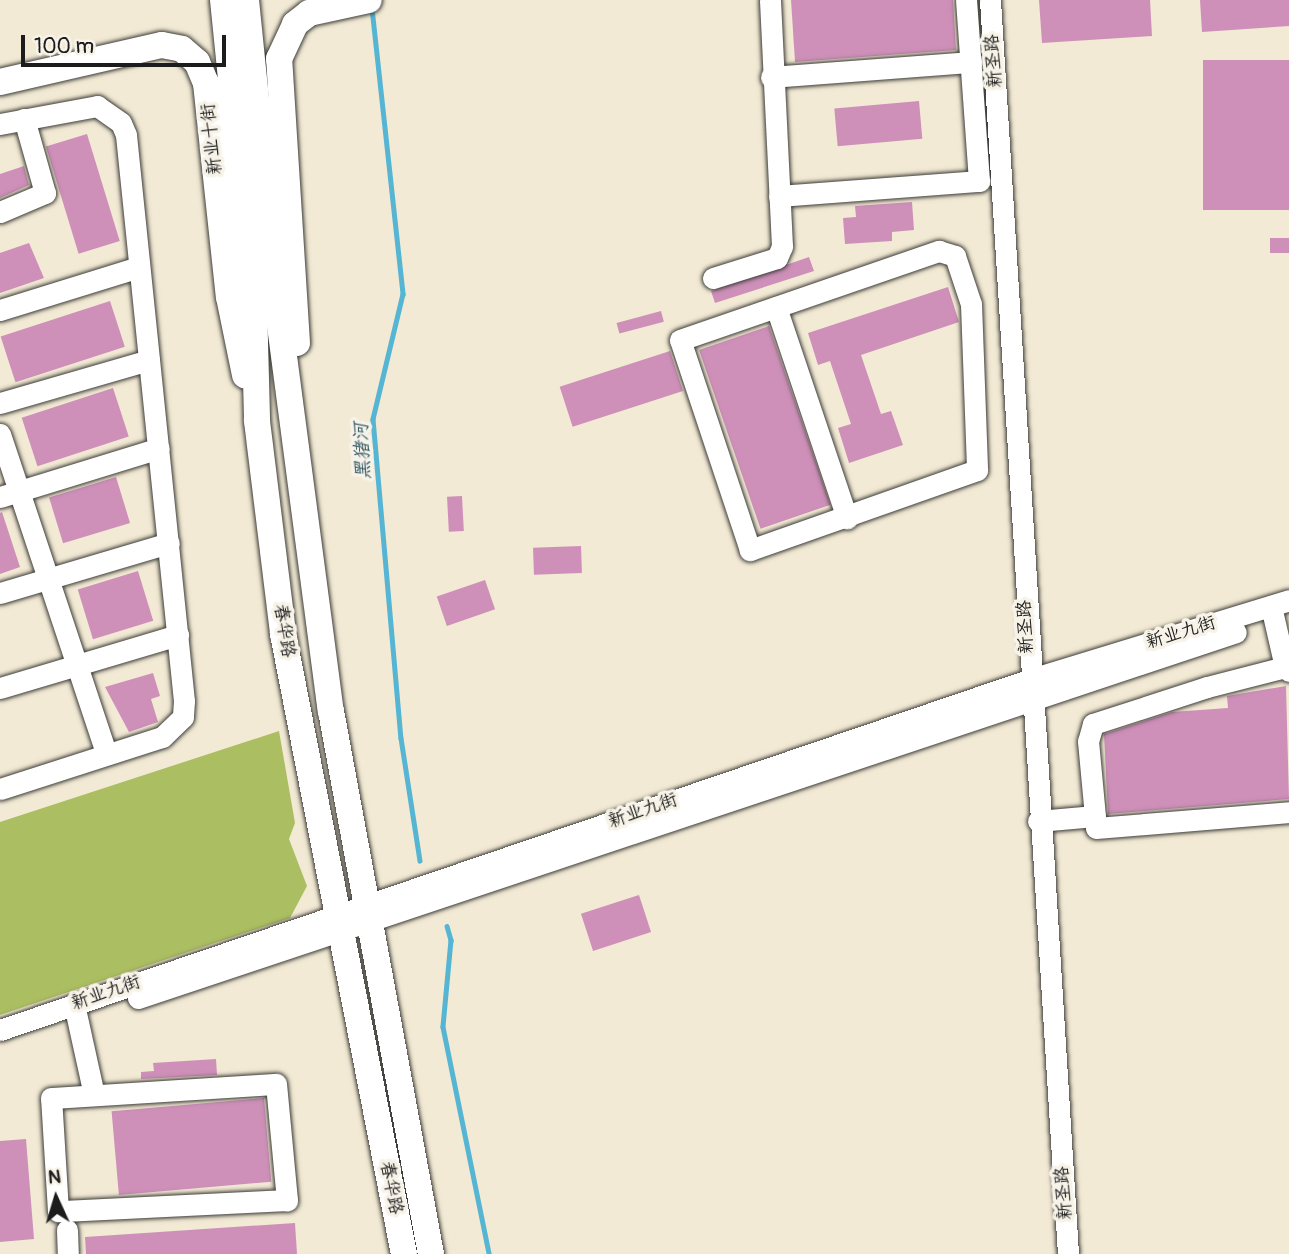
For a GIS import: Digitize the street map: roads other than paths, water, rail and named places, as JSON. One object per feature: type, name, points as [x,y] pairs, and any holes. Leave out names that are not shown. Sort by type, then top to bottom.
[{"type":"main road","name":"春华路","points":[[223,0],[254,303],[257,421],[283,634],[404,1254]]},
{"type":"main road","name":"春华路","points":[[246,0],[331,710],[431,1254]]},
{"type":"main road","points":[[295,415],[297,319],[279,59],[295,24],[309,13],[369,0]]},
{"type":"main road","name":"新业十街","points":[[0,82],[162,46],[182,49],[197,62],[206,83],[235,330],[257,421]]},
{"type":"street","points":[[713,278],[777,258],[782,246],[771,77],[770,0]]},
{"type":"street","points":[[966,0],[979,181]]},
{"type":"street","name":"新圣路","points":[[990,0],[1007,179],[1021,394],[1034,688],[1077,1254]]},
{"type":"street","name":"新圣路","points":[[1001,0],[1007,179]]},
{"type":"street","points":[[771,77],[971,62]]},
{"type":"street","points":[[0,124],[86,106],[121,123],[169,543],[183,717],[162,737],[0,789]]},
{"type":"street","points":[[0,212],[46,193],[24,119]]},
{"type":"street","points":[[779,196],[1007,179]]},
{"type":"street","points":[[939,251],[955,256],[971,304],[977,397],[976,470],[750,550],[680,340],[776,307],[939,251]]},
{"type":"street","points":[[0,310],[139,267]]},
{"type":"street","points":[[776,307],[847,517]]},
{"type":"street","points":[[0,402],[149,360]]},
{"type":"street","points":[[977,397],[1021,394]]},
{"type":"street","points":[[0,434],[10,494],[48,577],[106,753]]},
{"type":"street","points":[[10,494],[159,448]]},
{"type":"street","points":[[0,593],[169,543]]},
{"type":"street","points":[[1281,610],[1287,669],[1093,724],[1088,741],[1096,828],[1289,812]]},
{"type":"street","name":"新业九街","points":[[0,1030],[76,1010],[367,916],[1034,688],[1281,610]]},
{"type":"street","points":[[0,688],[178,635]]},
{"type":"street","points":[[1044,820],[1095,816]]},
{"type":"street","name":"新圣路","points":[[1044,820],[1068,1254]]},
{"type":"street","points":[[76,1010],[94,1095]]},
{"type":"street","name":"新业九街","points":[[0,1045],[76,1010]]},
{"type":"street","points":[[276,1084],[287,1200],[58,1211],[51,1098],[94,1095],[276,1084]]},
{"type":"street","points":[[67,1230],[68,1254]]},
{"type":"waterway","name":"黑猪河","points":[[372,8],[403,294],[373,419],[401,738],[420,861]]},
{"type":"waterway","points":[[447,926],[451,940],[443,1027],[489,1254]]}]
